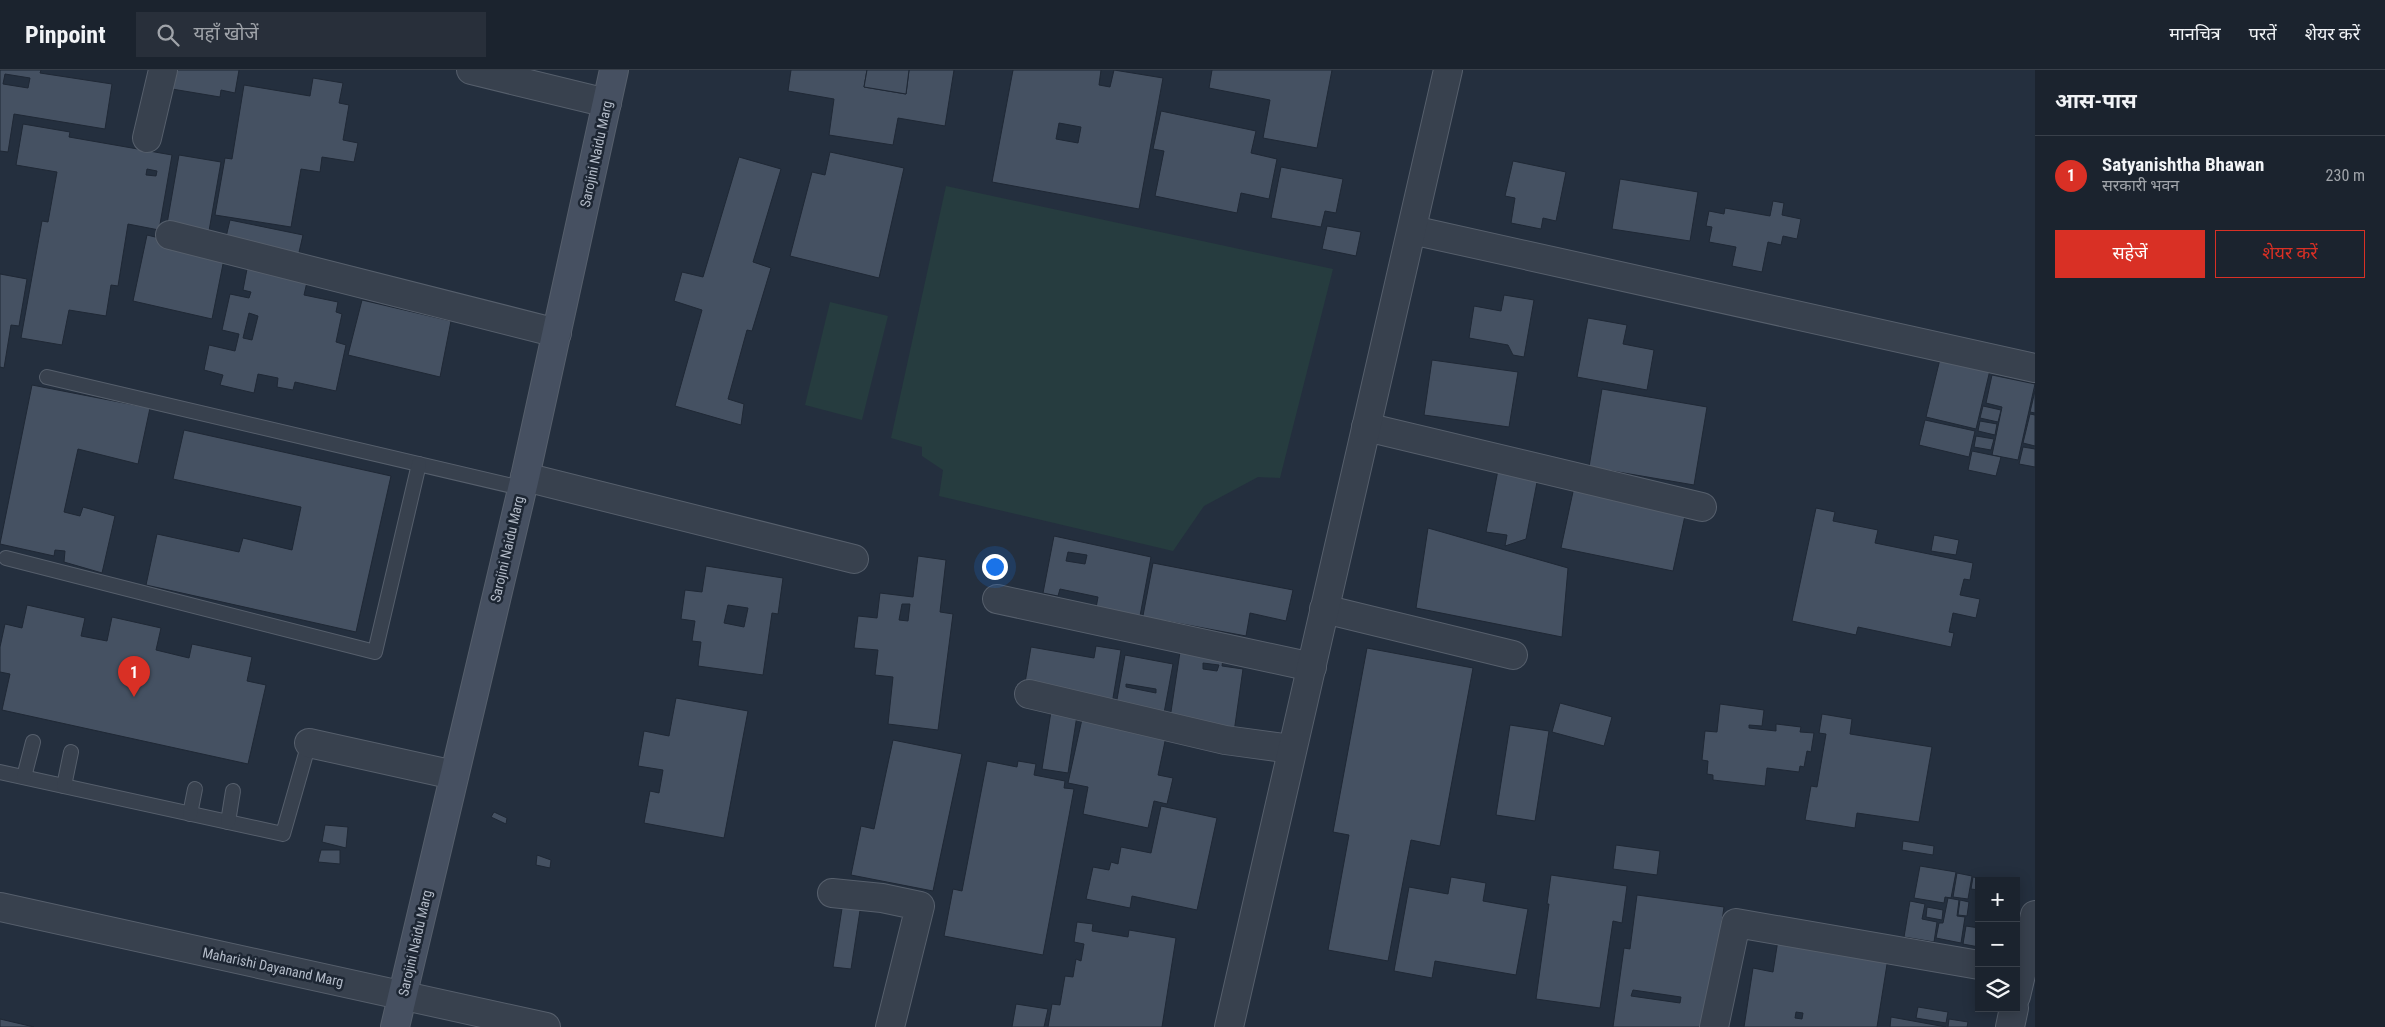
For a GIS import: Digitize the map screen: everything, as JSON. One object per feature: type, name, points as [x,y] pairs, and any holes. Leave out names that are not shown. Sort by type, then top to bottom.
[{"type":"main road","name":"Sarojini Naidu Marg","points":[[395,1027],[523,483],[614,70]]},
{"type":"street","points":[[147,138],[163,70]]},
{"type":"street","points":[[471,70],[607,103]]},
{"type":"street","points":[[1229,1027],[1448,70]]},
{"type":"street","points":[[1412,230],[2035,368]]},
{"type":"street","points":[[170,235],[557,333]]},
{"type":"street","points":[[1366,427],[1702,507]]},
{"type":"street","points":[[523,483],[854,559]]},
{"type":"street","points":[[997,599],[1312,666]]},
{"type":"street","points":[[1324,609],[1513,655]]},
{"type":"street","points":[[1029,694],[1225,740],[1292,749]]},
{"type":"street","points":[[309,743],[454,776]]},
{"type":"street","points":[[832,892],[882,898],[920,906],[890,1027]]},
{"type":"street","name":"Maharishi Dayanand Marg","points":[[0,907],[546,1027]]},
{"type":"street","points":[[2020,972],[2035,915]]},
{"type":"street","points":[[1714,1027],[1736,923],[1975,964]]},
{"type":"street","points":[[2010,1027],[2013,1012]]},
{"type":"lane","points":[[47,377],[419,464],[523,483]]},
{"type":"lane","points":[[6,558],[375,652],[419,464]]},
{"type":"lane","points":[[24,777],[32,742]]},
{"type":"lane","points":[[0,772],[283,834],[309,743]]},
{"type":"lane","points":[[64,786],[71,752]]},
{"type":"lane","points":[[190,814],[195,789]]},
{"type":"lane","points":[[228,822],[233,791]]},
{"type":"green space","points":[[946,186],[1333,269],[1280,478],[1258,477],[1204,506],[1173,551],[939,496],[943,470],[922,456],[922,447],[891,438]]},
{"type":"green space","points":[[830,302],[888,316],[862,420],[805,405]]},
{"type":"building","points":[[0,70],[41,70],[40,73],[112,84],[105,129],[14,114],[8,152],[0,151]],"holes":[[[5,74],[30,78],[28,88],[3,84]]]},
{"type":"building","points":[[175,70],[239,70],[235,93],[221,90],[220,97],[172,89]]},
{"type":"building","points":[[791,70],[867,70],[864,87],[906,94],[909,70],[954,70],[945,126],[898,118],[893,145],[829,135],[834,99],[788,91]]},
{"type":"building","points":[[867,70],[909,70],[906,94],[864,87]]},
{"type":"building","points":[[1013,70],[1101,70],[1099,85],[1110,87],[1114,70],[1163,78],[1139,209],[992,182]],"holes":[[[1059,123],[1081,127],[1078,143],[1056,139]]]},
{"type":"building","points":[[1212,70],[1332,70],[1317,148],[1263,138],[1270,100],[1209,88]]},
{"type":"building","points":[[313,78],[343,83],[339,103],[349,105],[343,140],[358,143],[354,162],[322,157],[320,172],[301,169],[291,227],[215,215],[225,158],[232,159],[244,85],[310,96]]},
{"type":"building","points":[[1161,111],[1256,131],[1251,153],[1277,159],[1269,199],[1241,193],[1237,213],[1155,196],[1164,151],[1153,149]]},
{"type":"building","points":[[23,124],[70,132],[69,137],[172,155],[159,230],[128,224],[118,286],[111,285],[106,316],[69,310],[62,345],[21,338],[42,221],[48,222],[57,172],[16,165]],"holes":[[[147,169],[157,171],[156,176],[146,175]]]},
{"type":"building","points":[[830,152],[904,168],[879,278],[790,256],[812,172],[825,175]]},
{"type":"building","points":[[179,155],[221,162],[209,231],[167,224]]},
{"type":"building","points":[[739,157],[781,169],[753,262],[771,268],[752,331],[747,330],[728,399],[744,404],[741,425],[675,406],[702,310],[674,301],[682,272],[703,277]]},
{"type":"building","points":[[1513,161],[1566,172],[1556,221],[1543,218],[1541,229],[1511,223],[1515,198],[1505,196]]},
{"type":"building","points":[[1281,167],[1343,179],[1336,213],[1325,211],[1321,227],[1271,218]]},
{"type":"building","points":[[1620,179],[1698,192],[1690,241],[1612,229]]},
{"type":"building","points":[[1773,201],[1784,203],[1782,215],[1801,219],[1797,239],[1783,236],[1781,245],[1768,242],[1762,272],[1732,266],[1736,247],[1709,242],[1712,227],[1706,226],[1709,211],[1724,214],[1725,208],[1770,216]]},
{"type":"building","points":[[230,220],[303,235],[297,261],[226,237]]},
{"type":"building","points":[[1327,226],[1361,232],[1356,256],[1322,249]]},
{"type":"building","points":[[147,235],[225,254],[212,319],[133,301]]},
{"type":"building","points":[[247,269],[307,282],[304,295],[338,302],[336,312],[342,314],[336,342],[346,345],[336,391],[295,382],[293,390],[277,387],[278,378],[258,374],[254,393],[220,385],[223,375],[204,370],[209,345],[235,351],[239,334],[222,330],[230,294],[249,298],[251,292],[243,290]],"holes":[[[249,313],[258,316],[252,340],[243,338]]]},
{"type":"building","points":[[0,274],[27,279],[19,326],[11,325],[4,368],[0,367]]},
{"type":"building","points":[[1504,295],[1534,300],[1524,357],[1513,355],[1508,345],[1469,338],[1474,306],[1501,311]]},
{"type":"building","points":[[362,300],[451,321],[440,377],[348,355]]},
{"type":"building","points":[[1588,318],[1627,325],[1623,344],[1654,350],[1647,390],[1577,377]]},
{"type":"building","points":[[1940,359],[1990,370],[1976,429],[1926,417]]},
{"type":"building","points":[[1432,360],[1518,372],[1509,427],[1424,415]]},
{"type":"building","points":[[1992,375],[2035,384],[2018,460],[1992,455],[2002,407],[1986,403]]},
{"type":"building","points":[[32,385],[150,408],[138,464],[78,449],[64,512],[80,516],[83,507],[115,516],[102,573],[64,562],[65,551],[55,550],[54,556],[0,544]]},
{"type":"building","points":[[1602,389],[1707,407],[1694,485],[1589,467]]},
{"type":"building","points":[[2035,391],[2035,413],[2030,412]]},
{"type":"building","points":[[1983,406],[2001,410],[1998,422],[1980,418]]},
{"type":"building","points":[[2030,414],[2035,415],[2035,446],[2023,443]]},
{"type":"building","points":[[1925,420],[1975,431],[1969,457],[1919,445]]},
{"type":"building","points":[[1980,421],[1997,424],[1995,435],[1978,431]]},
{"type":"building","points":[[184,430],[391,476],[356,632],[146,585],[157,534],[239,552],[243,538],[292,550],[301,507],[173,479]]},
{"type":"building","points":[[1976,436],[1994,439],[1991,450],[1974,447]]},
{"type":"building","points":[[2023,447],[2035,449],[2035,467],[2019,464]]},
{"type":"building","points":[[1972,451],[2001,457],[1996,476],[1968,470]]},
{"type":"building","points":[[1498,470],[1538,477],[1526,539],[1505,546],[1507,535],[1486,532]]},
{"type":"building","points":[[1574,487],[1686,511],[1673,571],[1561,548]]},
{"type":"building","points":[[1816,508],[1835,512],[1833,521],[1878,530],[1875,543],[1973,563],[1970,580],[1964,579],[1960,595],[1980,599],[1976,618],[1953,613],[1949,632],[1954,633],[1951,647],[1858,627],[1856,635],[1792,621]]},
{"type":"building","points":[[1428,528],[1568,568],[1562,637],[1416,608]]},
{"type":"building","points":[[1934,535],[1959,540],[1956,555],[1931,551]]},
{"type":"building","points":[[1054,536],[1151,557],[1140,616],[1096,608],[1098,597],[1060,589],[1058,596],[1043,593]],"holes":[[[1068,552],[1087,555],[1085,564],[1066,561]]]},
{"type":"building","points":[[918,556],[946,560],[940,612],[953,614],[938,730],[888,724],[893,677],[875,675],[878,650],[854,648],[858,616],[877,618],[880,593],[913,597]],"holes":[[[902,604],[910,604],[908,621],[899,620]]]},
{"type":"building","points":[[1153,563],[1293,590],[1286,621],[1250,613],[1246,636],[1166,621],[1166,625],[1142,621]]},
{"type":"building","points":[[706,566],[783,578],[778,614],[772,613],[763,675],[698,666],[701,642],[692,641],[695,621],[681,619],[685,590],[702,592]],"holes":[[[728,605],[748,608],[744,627],[724,623]]]},
{"type":"building","points":[[27,605],[85,618],[81,636],[107,641],[112,617],[161,628],[156,650],[189,658],[192,644],[252,657],[247,681],[266,685],[248,764],[2,710],[10,674],[0,672],[0,647],[5,624],[22,628]]},
{"type":"building","points":[[1096,646],[1121,650],[1112,704],[1024,689],[1031,647],[1094,658]]},
{"type":"building","points":[[1367,648],[1473,668],[1440,846],[1411,840],[1388,961],[1328,950],[1349,835],[1333,832]]},
{"type":"building","points":[[1180,652],[1223,659],[1222,666],[1243,669],[1234,732],[1169,725]],"holes":[[[1203,663],[1219,665],[1217,671],[1203,669]]]},
{"type":"building","points":[[1125,655],[1173,664],[1164,713],[1116,705]],"holes":[[[1126,684],[1156,689],[1156,693],[1126,687]]]},
{"type":"building","points":[[676,698],[748,711],[724,838],[644,823],[650,791],[659,793],[663,770],[638,766],[644,731],[669,736]]},
{"type":"building","points":[[1560,703],[1612,717],[1604,746],[1552,732]]},
{"type":"building","points":[[1720,704],[1764,710],[1762,726],[1749,725],[1749,728],[1776,731],[1776,724],[1801,727],[1800,732],[1814,733],[1811,752],[1807,751],[1804,767],[1800,766],[1799,772],[1767,768],[1765,786],[1713,780],[1713,775],[1707,774],[1708,761],[1702,760],[1705,731],[1717,732]]},
{"type":"building","points":[[1052,705],[1078,709],[1068,773],[1042,769]]},
{"type":"building","points":[[1084,710],[1168,727],[1158,775],[1173,778],[1167,804],[1154,801],[1148,828],[1083,814],[1088,787],[1068,783]]},
{"type":"building","points":[[1822,714],[1852,719],[1850,734],[1932,747],[1919,822],[1857,813],[1855,828],[1805,820],[1811,786],[1817,787],[1826,734],[1819,733]]},
{"type":"building","points":[[1510,725],[1549,731],[1535,821],[1496,815]]},
{"type":"building","points":[[893,740],[962,754],[933,891],[851,875],[861,826],[874,829]]},
{"type":"building","points":[[987,761],[1017,767],[1018,761],[1036,764],[1034,775],[1065,781],[1064,788],[1074,789],[1043,955],[944,936],[953,889],[962,891]]},
{"type":"building","points":[[1161,806],[1217,818],[1197,910],[1132,896],[1130,908],[1086,899],[1093,867],[1109,870],[1111,862],[1118,864],[1121,847],[1151,853]]},
{"type":"building","points":[[494,812],[507,818],[506,824],[491,817]]},
{"type":"building","points":[[325,825],[348,827],[346,848],[322,842]]},
{"type":"building","points":[[1903,841],[1934,846],[1933,855],[1902,850]]},
{"type":"building","points":[[1616,845],[1660,851],[1657,875],[1613,869]]},
{"type":"building","points":[[321,850],[340,850],[340,864],[318,862]]},
{"type":"building","points":[[537,855],[551,860],[550,868],[536,865]]},
{"type":"building","points":[[1920,866],[1956,872],[1951,898],[1945,897],[1944,903],[1914,898]]},
{"type":"building","points":[[1957,873],[1972,876],[1968,899],[1953,897]]},
{"type":"building","points":[[1551,875],[1627,886],[1622,923],[1613,921],[1600,1008],[1536,999]]},
{"type":"building","points":[[1451,877],[1486,883],[1483,901],[1528,909],[1516,975],[1435,961],[1432,978],[1394,971],[1409,887],[1448,894]]},
{"type":"building","points":[[1973,877],[1975,877],[1975,890],[1971,889]]},
{"type":"building","points":[[1637,895],[1724,907],[1707,1027],[1613,1027],[1624,948],[1630,949]],"holes":[[[1633,990],[1681,997],[1680,1003],[1631,996]]]},
{"type":"building","points":[[1948,898],[1959,900],[1957,916],[1965,917],[1961,943],[1936,938],[1939,923],[1943,923]]},
{"type":"building","points":[[1960,900],[1969,902],[1967,916],[1958,915]]},
{"type":"building","points":[[1910,901],[1925,904],[1922,919],[1937,922],[1934,942],[1904,937]]},
{"type":"building","points":[[843,902],[861,904],[851,969],[833,967]]},
{"type":"building","points":[[1927,907],[1943,910],[1942,920],[1926,917]]},
{"type":"building","points":[[1077,922],[1093,924],[1092,931],[1128,937],[1129,930],[1176,938],[1162,1027],[1048,1027],[1052,1004],[1060,1005],[1065,976],[1073,977],[1076,959],[1081,961],[1084,944],[1074,942]]},
{"type":"building","points":[[1966,926],[1975,927],[1975,946],[1963,944]]},
{"type":"building","points":[[1778,940],[1888,958],[1877,1027],[1744,1027],[1753,968],[1773,972]],"holes":[[[1796,1012],[1803,1013],[1802,1019],[1795,1018]]]},
{"type":"building","points":[[1016,1004],[1048,1009],[1044,1027],[1012,1027]]},
{"type":"building","points":[[1918,1007],[1948,1012],[1946,1023],[1916,1018]]},
{"type":"building","points":[[1891,1017],[1946,1027],[1890,1027]]},
{"type":"building","points":[[0,1019],[34,1027],[0,1027]]},
{"type":"building","points":[[1949,1019],[1968,1022],[1967,1027],[1948,1027]]},
{"type":"place","name":"Satyanishtha Bhawan","points":[[134,697]]}]
